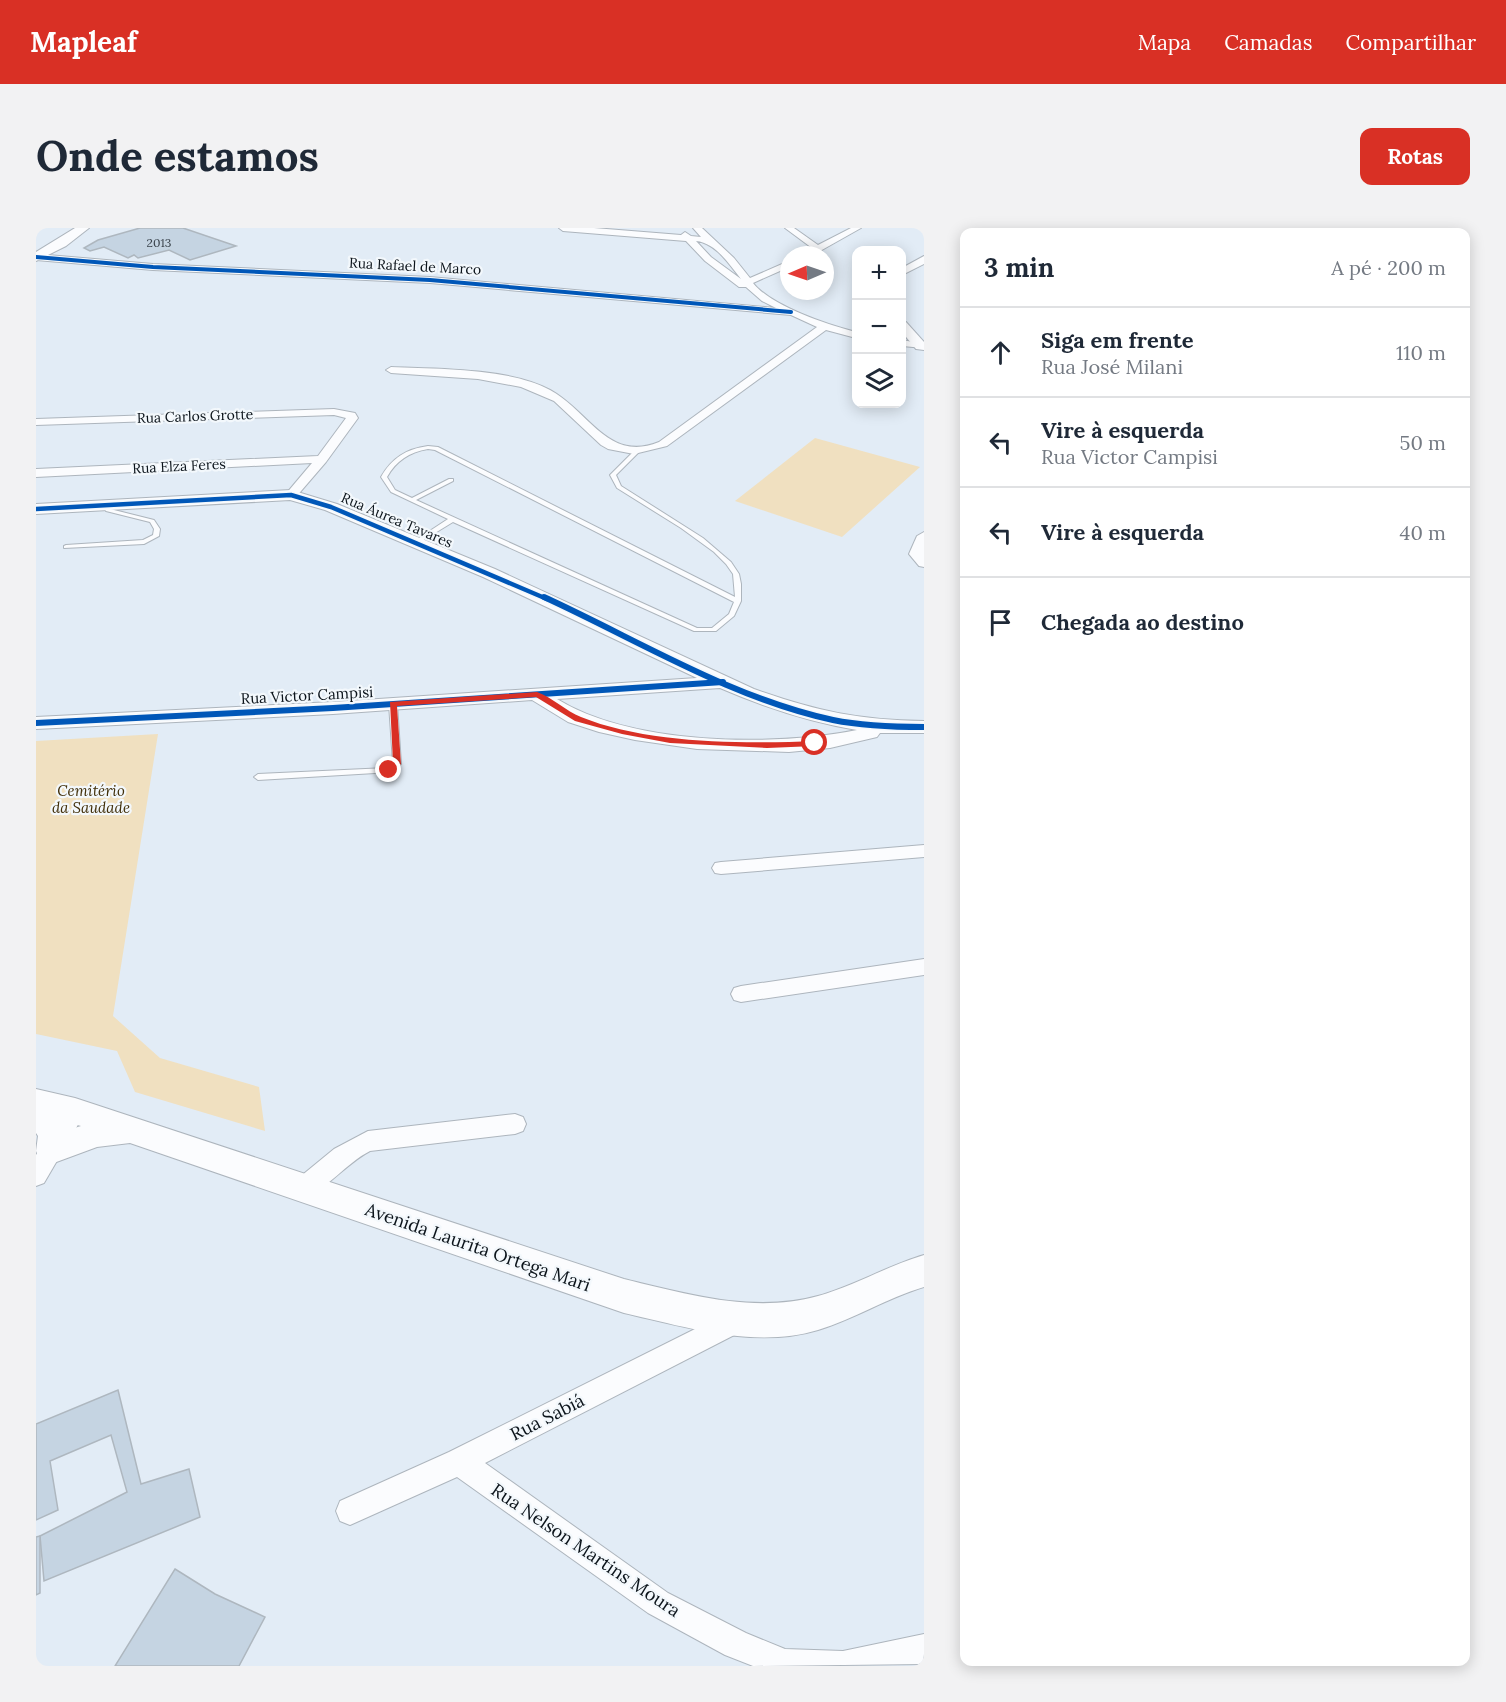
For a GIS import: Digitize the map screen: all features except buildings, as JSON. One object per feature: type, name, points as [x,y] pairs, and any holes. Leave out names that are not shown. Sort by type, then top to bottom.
[{"type":"main road","points":[[36,257],[54,248],[82,228]]},
{"type":"main road","name":"Avenida Laurita Ortega Mari","points":[[36,1102],[75,1111],[624,1296],[690,1311],[775,1320],[815,1314],[924,1271]]},
{"type":"main road","points":[[36,1110],[54,1133],[51,1150],[97,1134],[132,1130]]},
{"type":"street","points":[[563,228],[710,240]]},
{"type":"street","points":[[677,228],[708,258],[791,312],[824,327],[852,334]]},
{"type":"street","points":[[697,228],[731,260],[747,285]]},
{"type":"street","points":[[789,228],[814,246]]},
{"type":"street","points":[[824,246],[857,228]]},
{"type":"street","points":[[54,248],[56,254],[66,260]]},
{"type":"street","name":"Rua Rafael de Marco","points":[[36,257],[153,267],[441,280],[791,312]]},
{"type":"street","points":[[906,270],[924,259]]},
{"type":"street","points":[[747,285],[780,268]]},
{"type":"street","points":[[391,370],[497,379],[528,386],[557,398],[613,447],[637,451],[651,450],[663,444],[824,327]]},
{"type":"street","points":[[906,329],[922,346]]},
{"type":"street","points":[[906,344],[922,346]]},
{"type":"street","name":"Rua Carlos Grotte","points":[[36,422],[347,413],[352,418],[322,459]]},
{"type":"street","points":[[291,495],[322,459]]},
{"type":"street","name":"Rua Elza Feres","points":[[36,473],[322,459]]},
{"type":"street","name":"Rua Áurea Tavares","points":[[36,509],[291,495],[331,507],[581,614],[723,682],[814,717],[892,729]]},
{"type":"street","points":[[922,538],[916,554],[924,563]]},
{"type":"street","name":"Rua Victor Campisi","points":[[36,723],[393,704],[723,682]]},
{"type":"street","points":[[537,695],[578,719],[622,731],[670,740],[767,745],[803,744],[892,729],[924,727]]},
{"type":"street","points":[[721,868],[924,851]]},
{"type":"street","points":[[741,994],[924,967]]},
{"type":"street","points":[[36,1176],[75,1111]]},
{"type":"street","points":[[303,1188],[358,1145],[368,1141],[515,1124]]},
{"type":"street","name":"Rua Sabiá","points":[[350,1511],[459,1461],[742,1318]]},
{"type":"street","name":"Rua Nelson Martins Moura","points":[[459,1461],[658,1604],[736,1644],[785,1664],[843,1666],[924,1649]]},
{"type":"lane","points":[[637,451],[613,475],[619,487],[715,550],[730,563],[738,577],[738,602],[732,615],[714,630],[696,630],[412,500],[393,491],[384,477],[388,468],[413,450],[436,448],[738,602]]},
{"type":"lane","points":[[412,500],[451,480]]},
{"type":"lane","points":[[66,547],[144,542],[156,536],[157,529],[152,521],[108,510],[105,505]]},
{"type":"lane","points":[[415,543],[453,519]]},
{"type":"lane","points":[[258,777],[389,770],[397,764],[393,704]]},
{"type":"green space","points":[[815,438],[920,467],[842,537],[735,501]]},
{"type":"green space","name":"Cemitério da Saudade","points":[[158,734],[113,1016],[160,1058],[259,1087],[265,1131],[135,1092],[117,1051],[36,1034],[36,741]]},
{"type":"cycle path","points":[[36,257],[153,267],[430,280],[791,312]]},
{"type":"cycle path","points":[[36,509],[291,495],[331,507],[489,573],[747,693],[834,720],[878,727],[924,727]]},
{"type":"cycle path","points":[[36,723],[333,708],[723,682]]},
{"type":"route","points":[[389,770],[397,764],[393,704],[537,695],[578,719],[622,731],[670,740],[767,745],[815,743]]}]
